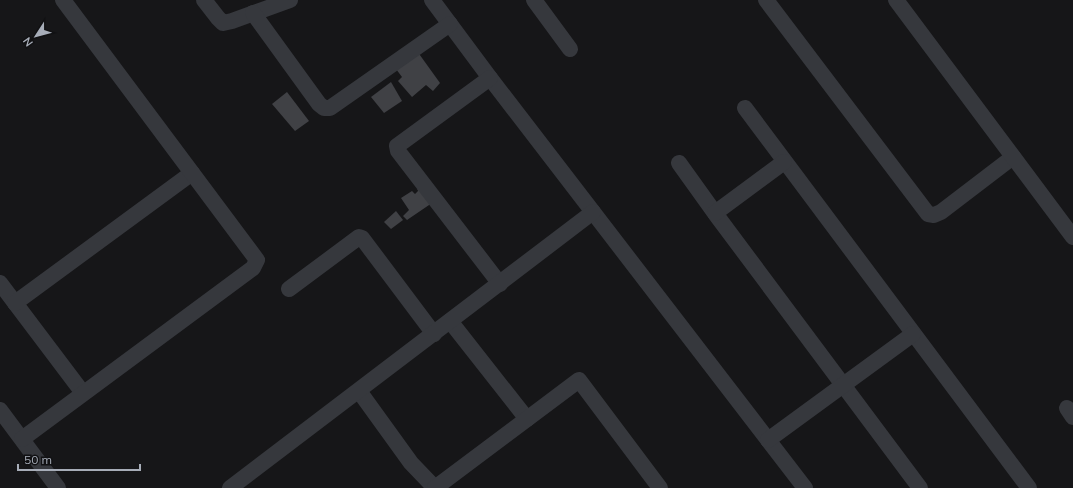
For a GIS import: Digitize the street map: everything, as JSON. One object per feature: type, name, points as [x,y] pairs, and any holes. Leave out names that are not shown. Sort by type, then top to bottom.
[{"type":"street","points":[[22,439],[254,268],[257,260],[63,0]]},
{"type":"street","points":[[204,0],[223,23],[290,0]]},
{"type":"street","points":[[432,0],[490,78],[805,488]]},
{"type":"street","points":[[534,0],[570,48]]},
{"type":"street","points":[[766,0],[928,214],[934,215],[941,212],[1013,157]]},
{"type":"street","points":[[896,0],[1073,237]]},
{"type":"street","points":[[253,13],[319,104],[324,108],[330,108],[450,24]]},
{"type":"street","points":[[490,78],[398,146],[398,151],[500,284]]},
{"type":"street","points":[[744,108],[1029,488]]},
{"type":"street","points":[[715,214],[784,162]]},
{"type":"street","points":[[679,163],[715,214],[920,488]]},
{"type":"street","points":[[15,303],[192,173]]},
{"type":"street","points":[[230,488],[593,212]]},
{"type":"street","points":[[289,289],[359,237],[362,238],[434,334]]},
{"type":"street","points":[[0,283],[83,393]]},
{"type":"street","points":[[450,321],[527,419]]},
{"type":"street","points":[[768,440],[913,334]]},
{"type":"street","points":[[359,391],[411,463],[435,488],[579,380],[660,488]]},
{"type":"street","points":[[0,410],[58,488]]},
{"type":"building","points":[[417,51],[440,83],[433,91],[426,85],[412,97],[398,81],[402,77],[396,69]]},
{"type":"building","points":[[391,82],[402,101],[384,113],[371,97]]},
{"type":"building","points":[[287,92],[309,121],[295,131],[272,104]]},
{"type":"building","points":[[417,188],[432,203],[407,220],[403,216],[409,210],[401,198],[412,191],[415,194],[418,191]]},
{"type":"building","points":[[396,211],[403,220],[391,229],[384,222]]}]
